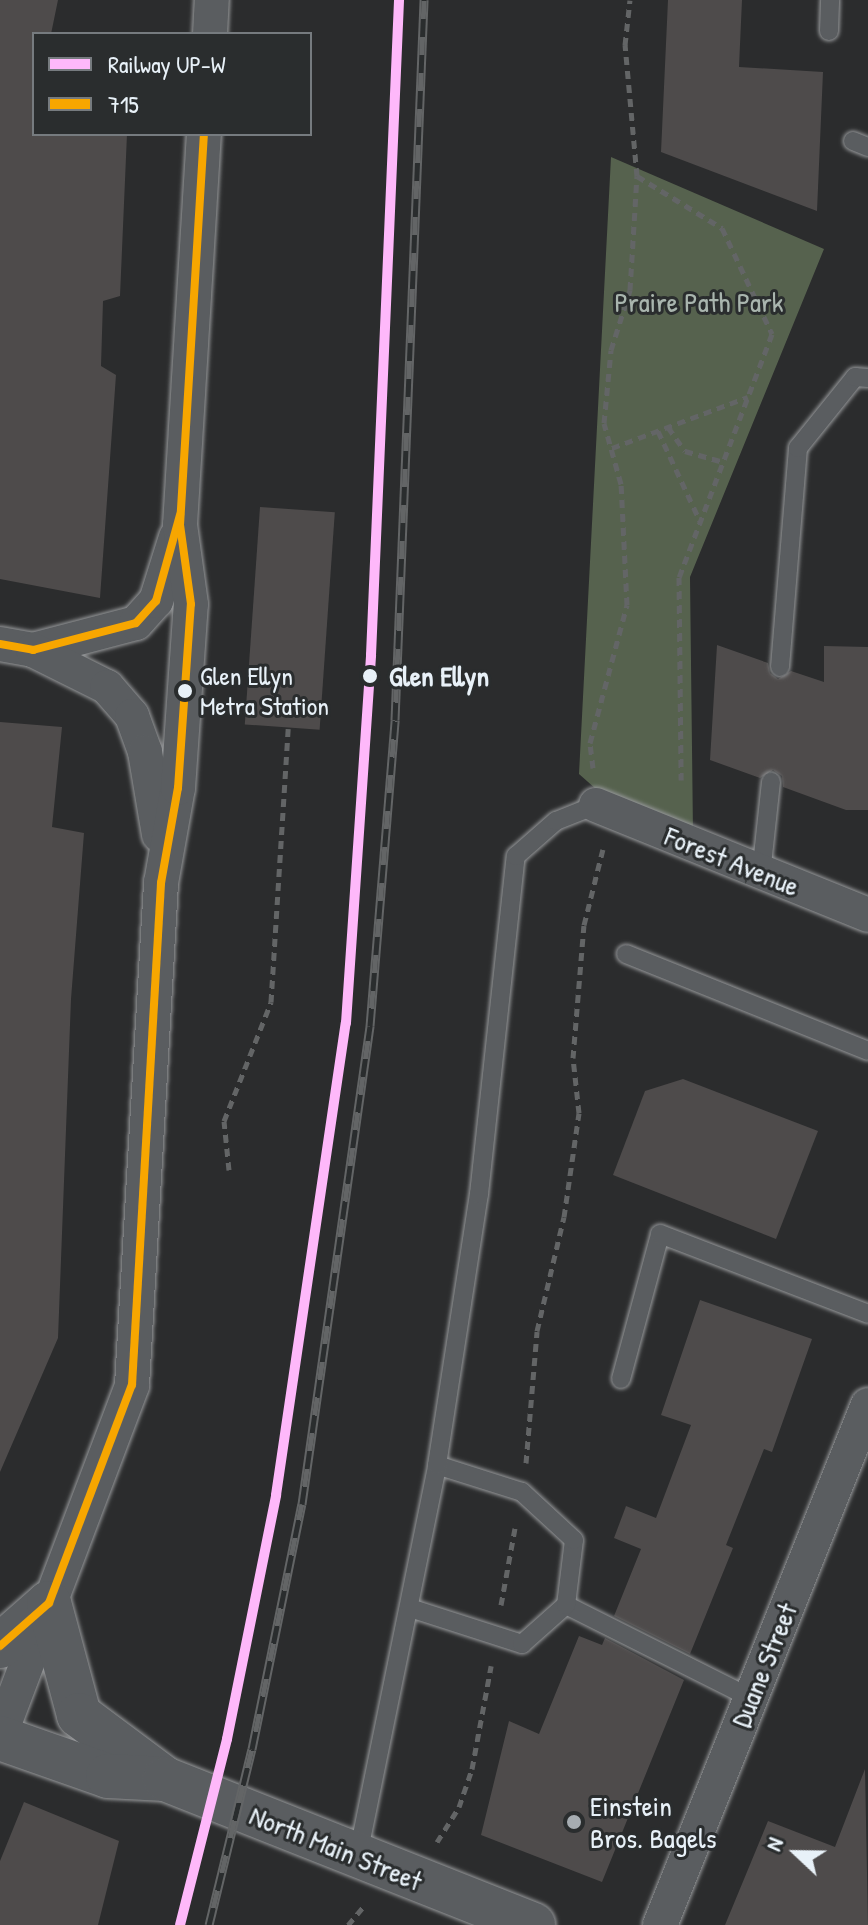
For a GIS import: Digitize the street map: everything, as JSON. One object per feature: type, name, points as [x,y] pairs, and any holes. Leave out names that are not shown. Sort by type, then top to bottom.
[{"type":"street","points":[[210,32],[212,0]]},
{"type":"street","points":[[161,883],[178,788],[191,604],[180,525],[204,136]]},
{"type":"street","points":[[16,647],[136,623],[156,601],[180,525]]},
{"type":"street","points":[[0,1736],[132,1385],[161,883],[158,813],[132,716],[107,687],[16,647]]},
{"type":"street","name":"Forest Avenue","points":[[596,805],[868,915]]},
{"type":"street","name":"Duane Street","points":[[660,1925],[868,1405]]},
{"type":"street","points":[[0,1646],[49,1603]]},
{"type":"street","points":[[49,1603],[79,1715],[165,1779]]},
{"type":"street","name":"North Main Street","points":[[0,1736],[108,1776],[165,1779],[533,1925]]},
{"type":"lane","points":[[829,31],[830,0]]},
{"type":"lane","points":[[780,667],[798,448],[855,377],[868,378]]},
{"type":"lane","points":[[761,874],[771,782]]},
{"type":"lane","points":[[357,1856],[437,1465],[479,1194],[516,856],[556,821],[596,805]]},
{"type":"lane","points":[[626,954],[868,1051]]},
{"type":"lane","points":[[621,1379],[660,1234],[868,1314]]},
{"type":"lane","points":[[410,1608],[496,1633],[522,1644],[566,1605],[574,1540],[522,1492],[437,1465]]},
{"type":"lane","points":[[566,1605],[751,1698]]},
{"type":"path","points":[[433,1848],[459,1807],[472,1769],[522,1492],[537,1331],[564,1217],[579,1113],[573,1058],[584,925],[603,852],[590,743],[627,605],[621,484],[604,423],[611,350],[630,290],[637,176],[625,45],[630,0]]},
{"type":"path","points":[[637,176],[722,228],[772,334],[679,577],[681,780]]},
{"type":"path","points":[[612,448],[748,397]]},
{"type":"path","points":[[668,427],[685,451],[723,462]]},
{"type":"path","points":[[658,431],[700,522]]},
{"type":"path","points":[[229,1170],[224,1121],[271,1002],[288,729]]},
{"type":"green space","name":"Praire Path Park","points":[[611,157],[824,249],[690,577],[693,833],[605,797],[579,774]]},
{"type":"building","points":[[0,0],[58,0],[51,32],[32,32],[32,136],[127,136],[120,296],[103,301],[101,366],[116,375],[100,598],[0,579]]},
{"type":"building","points":[[668,0],[742,0],[739,67],[823,72],[817,211],[661,152]]},
{"type":"building","name":"Glen Ellyn Metra Station","points":[[260,507],[335,512],[320,730],[245,724]]},
{"type":"building","points":[[717,645],[768,663],[770,673],[778,679],[791,671],[824,682],[824,646],[868,647],[868,810],[846,810],[783,787],[782,776],[773,770],[760,778],[710,760]]},
{"type":"building","points":[[0,722],[62,727],[52,827],[84,833],[71,999],[58,1338],[0,1472]]},
{"type":"building","points":[[683,1079],[818,1131],[776,1239],[613,1175],[645,1091]]},
{"type":"building","points":[[700,1300],[812,1339],[772,1452],[764,1449],[726,1545],[733,1548],[690,1654],[614,1616],[641,1549],[614,1538],[626,1506],[656,1518],[691,1425],[661,1415]]},
{"type":"building","points":[[579,1636],[602,1645],[605,1638],[684,1680],[602,1882],[481,1835],[509,1721],[539,1734]]},
{"type":"building","points":[[865,1769],[868,1925],[725,1925],[768,1821],[835,1847]]},
{"type":"building","points":[[24,1802],[119,1841],[98,1925],[0,1925],[0,1861]]},
{"type":"railway","points":[[209,1925],[252,1749],[302,1504],[370,1026],[395,720],[424,0]]},
{"type":"rail line","name":"UP-W","points":[[180,1925],[227,1739],[276,1495],[346,1023],[371,655],[399,0]]},
{"type":"transit line","name":"715","points":[[0,1646],[49,1603],[132,1385],[161,883],[178,788],[191,604],[180,525],[204,136]]},
{"type":"transit line","name":"715","points":[[0,644],[33,650],[136,623],[156,601],[180,515]]},
{"type":"place","name":"Glen Ellyn","points":[[370,676]]},
{"type":"place","name":"Glen Ellyn Metra Station","points":[[185,691]]},
{"type":"place","name":"Einstein Bros. Bagels","points":[[574,1822]]}]
